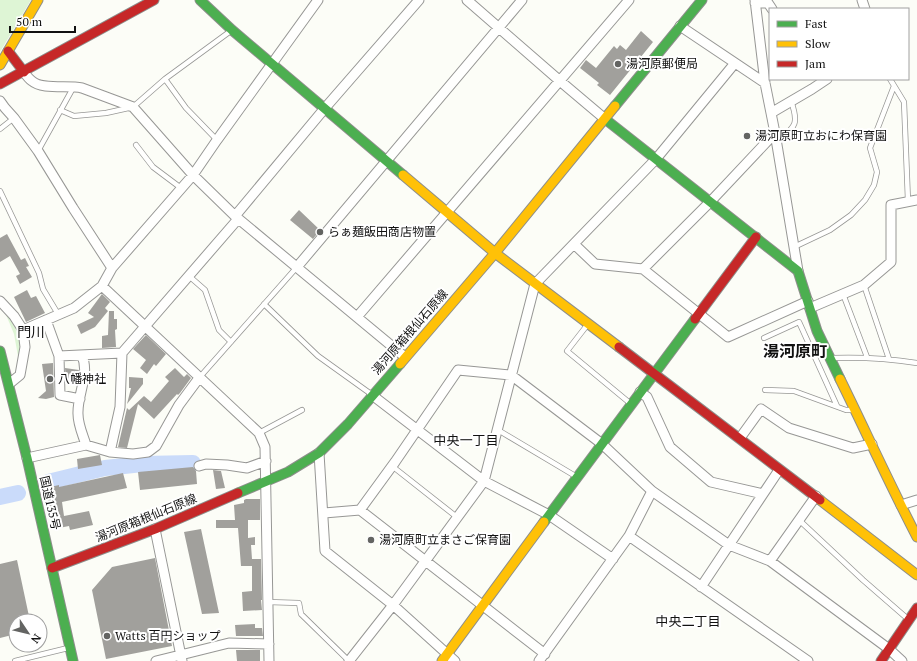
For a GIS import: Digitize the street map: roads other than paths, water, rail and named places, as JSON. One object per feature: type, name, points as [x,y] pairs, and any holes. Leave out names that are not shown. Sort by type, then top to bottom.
[{"type":"main road","points":[[0,65],[38,0]]},
{"type":"main road","points":[[0,84],[154,0]]},
{"type":"main road","points":[[200,0],[232,30],[495,253],[654,372],[779,470],[816,496],[917,575]]},
{"type":"main road","name":"湯河原箱根仙石原線","points":[[52,568],[155,529],[265,482],[288,472],[319,453],[348,424],[495,253],[702,0]]},
{"type":"main road","points":[[8,51],[24,72]]},
{"type":"main road","points":[[605,119],[798,271],[817,331],[872,444],[892,489],[917,537]]},
{"type":"main road","points":[[444,658],[630,404],[756,237]]},
{"type":"main road","name":"国道135号","points":[[0,351],[27,458],[73,661]]},
{"type":"main road","points":[[881,661],[917,608]]},
{"type":"street","points":[[23,330],[74,308],[102,286],[112,268],[193,175],[318,0]]},
{"type":"street","points":[[110,452],[120,407],[122,353],[189,276],[325,108],[419,0]]},
{"type":"street","points":[[467,0],[605,119]]},
{"type":"street","points":[[297,267],[522,0]]},
{"type":"street","points":[[357,317],[629,0]]},
{"type":"street","points":[[771,8],[768,3],[755,2],[765,83],[775,133],[798,271]]},
{"type":"street","points":[[680,26],[765,83]]},
{"type":"street","points":[[349,661],[393,605],[484,481],[535,284],[656,158],[735,63]]},
{"type":"street","points":[[24,72],[32,82],[41,86],[74,86],[134,107],[193,175],[236,217],[405,357]]},
{"type":"street","points":[[771,113],[825,80]]},
{"type":"street","points":[[0,101],[38,151],[112,268]]},
{"type":"street","points":[[642,269],[711,201],[775,133]]},
{"type":"street","points":[[574,244],[595,264],[642,269],[728,337],[809,304],[843,294],[864,285],[891,262],[891,205],[912,200]]},
{"type":"street","points":[[102,286],[259,433],[265,447],[266,461],[265,482],[269,661]]},
{"type":"street","points":[[0,301],[14,316],[23,330],[25,347],[20,376],[9,384]]},
{"type":"street","points":[[46,320],[59,356],[60,395],[80,399]]},
{"type":"street","points":[[59,356],[122,353]]},
{"type":"street","points":[[82,356],[85,371],[78,414],[79,424],[86,445]]},
{"type":"street","points":[[360,510],[458,370],[511,375],[602,444],[652,491],[729,545],[770,561],[889,649],[902,661]]},
{"type":"street","points":[[27,458],[86,445],[110,452],[133,454],[148,452],[156,446],[179,405],[199,378]]},
{"type":"street","points":[[640,392],[648,397],[670,448],[711,482],[763,494]]},
{"type":"street","points":[[372,395],[484,481],[549,515],[613,559]]},
{"type":"street","points":[[740,438],[761,409],[789,428],[853,448],[872,444]]},
{"type":"street","points":[[319,453],[324,513],[325,551],[393,605],[444,658],[455,661]]},
{"type":"street","points":[[199,466],[206,464],[247,468],[266,461]]},
{"type":"street","points":[[701,587],[779,470]]},
{"type":"street","points":[[324,513],[360,510],[483,606],[542,657],[629,536],[652,491]]},
{"type":"street","points":[[770,561],[816,496]]},
{"type":"street","points":[[901,506],[917,500]]},
{"type":"street","points":[[155,529],[181,658]]},
{"type":"street","points":[[629,536],[808,661]]},
{"type":"street","points":[[156,661],[181,658],[229,643],[269,644]]},
{"type":"lane","points":[[60,110],[74,116],[106,113],[134,107],[165,79],[232,30]]},
{"type":"lane","points":[[165,79],[186,108],[217,140]]},
{"type":"lane","points":[[891,80],[904,102],[912,200]]},
{"type":"lane","points":[[38,151],[74,86]]},
{"type":"lane","points":[[794,247],[830,230],[851,215],[865,200],[874,185],[877,172],[870,148],[894,86]]},
{"type":"lane","points":[[776,143],[792,129],[796,122],[796,116],[791,101]]},
{"type":"lane","points":[[0,129],[14,118]]},
{"type":"lane","points":[[136,145],[153,167],[181,188]]},
{"type":"lane","points":[[0,191],[39,273],[43,289],[58,314]]},
{"type":"lane","points":[[199,378],[297,267]]},
{"type":"lane","points":[[189,276],[205,290],[219,330],[231,342]]},
{"type":"lane","points":[[864,285],[889,359]]},
{"type":"lane","points":[[843,294],[868,357]]},
{"type":"lane","points":[[264,304],[318,356],[372,395]]},
{"type":"lane","points":[[764,338],[799,322],[837,406]]},
{"type":"lane","points":[[588,324],[568,351],[630,404]]},
{"type":"lane","points":[[830,358],[868,357],[917,364]]},
{"type":"lane","points":[[765,390],[794,391],[846,410],[855,410]]},
{"type":"lane","points":[[259,433],[302,410]]},
{"type":"lane","points":[[498,430],[577,477]]},
{"type":"lane","points":[[392,466],[458,518]]},
{"type":"lane","points":[[799,520],[863,580],[909,620]]},
{"type":"lane","points":[[268,602],[300,603],[301,614],[349,661]]},
{"type":"lane","points":[[14,661],[69,647]]},
{"type":"waterway","points":[[48,482],[105,468],[143,464],[193,463]]},
{"type":"waterway","points":[[0,497],[18,493]]},
{"type":"place","name":"湯河原郵便局","points":[[618,64]]},
{"type":"place","name":"湯河原町立おにわ保育園","points":[[747,136]]},
{"type":"place","name":"らぁ麺飯田商店物置","points":[[320,232]]},
{"type":"place","name":"八幡神社","points":[[50,379]]},
{"type":"place","name":"湯河原町立まさご保育園","points":[[371,540]]},
{"type":"place","name":"Watts 百円ショップ","points":[[107,636]]},
{"type":"district","name":"門川","points":[[31,332]]},
{"type":"district","name":"湯河原町","points":[[795,351]]},
{"type":"district","name":"中央一丁目","points":[[466,440]]},
{"type":"district","name":"中央二丁目","points":[[688,621]]}]
